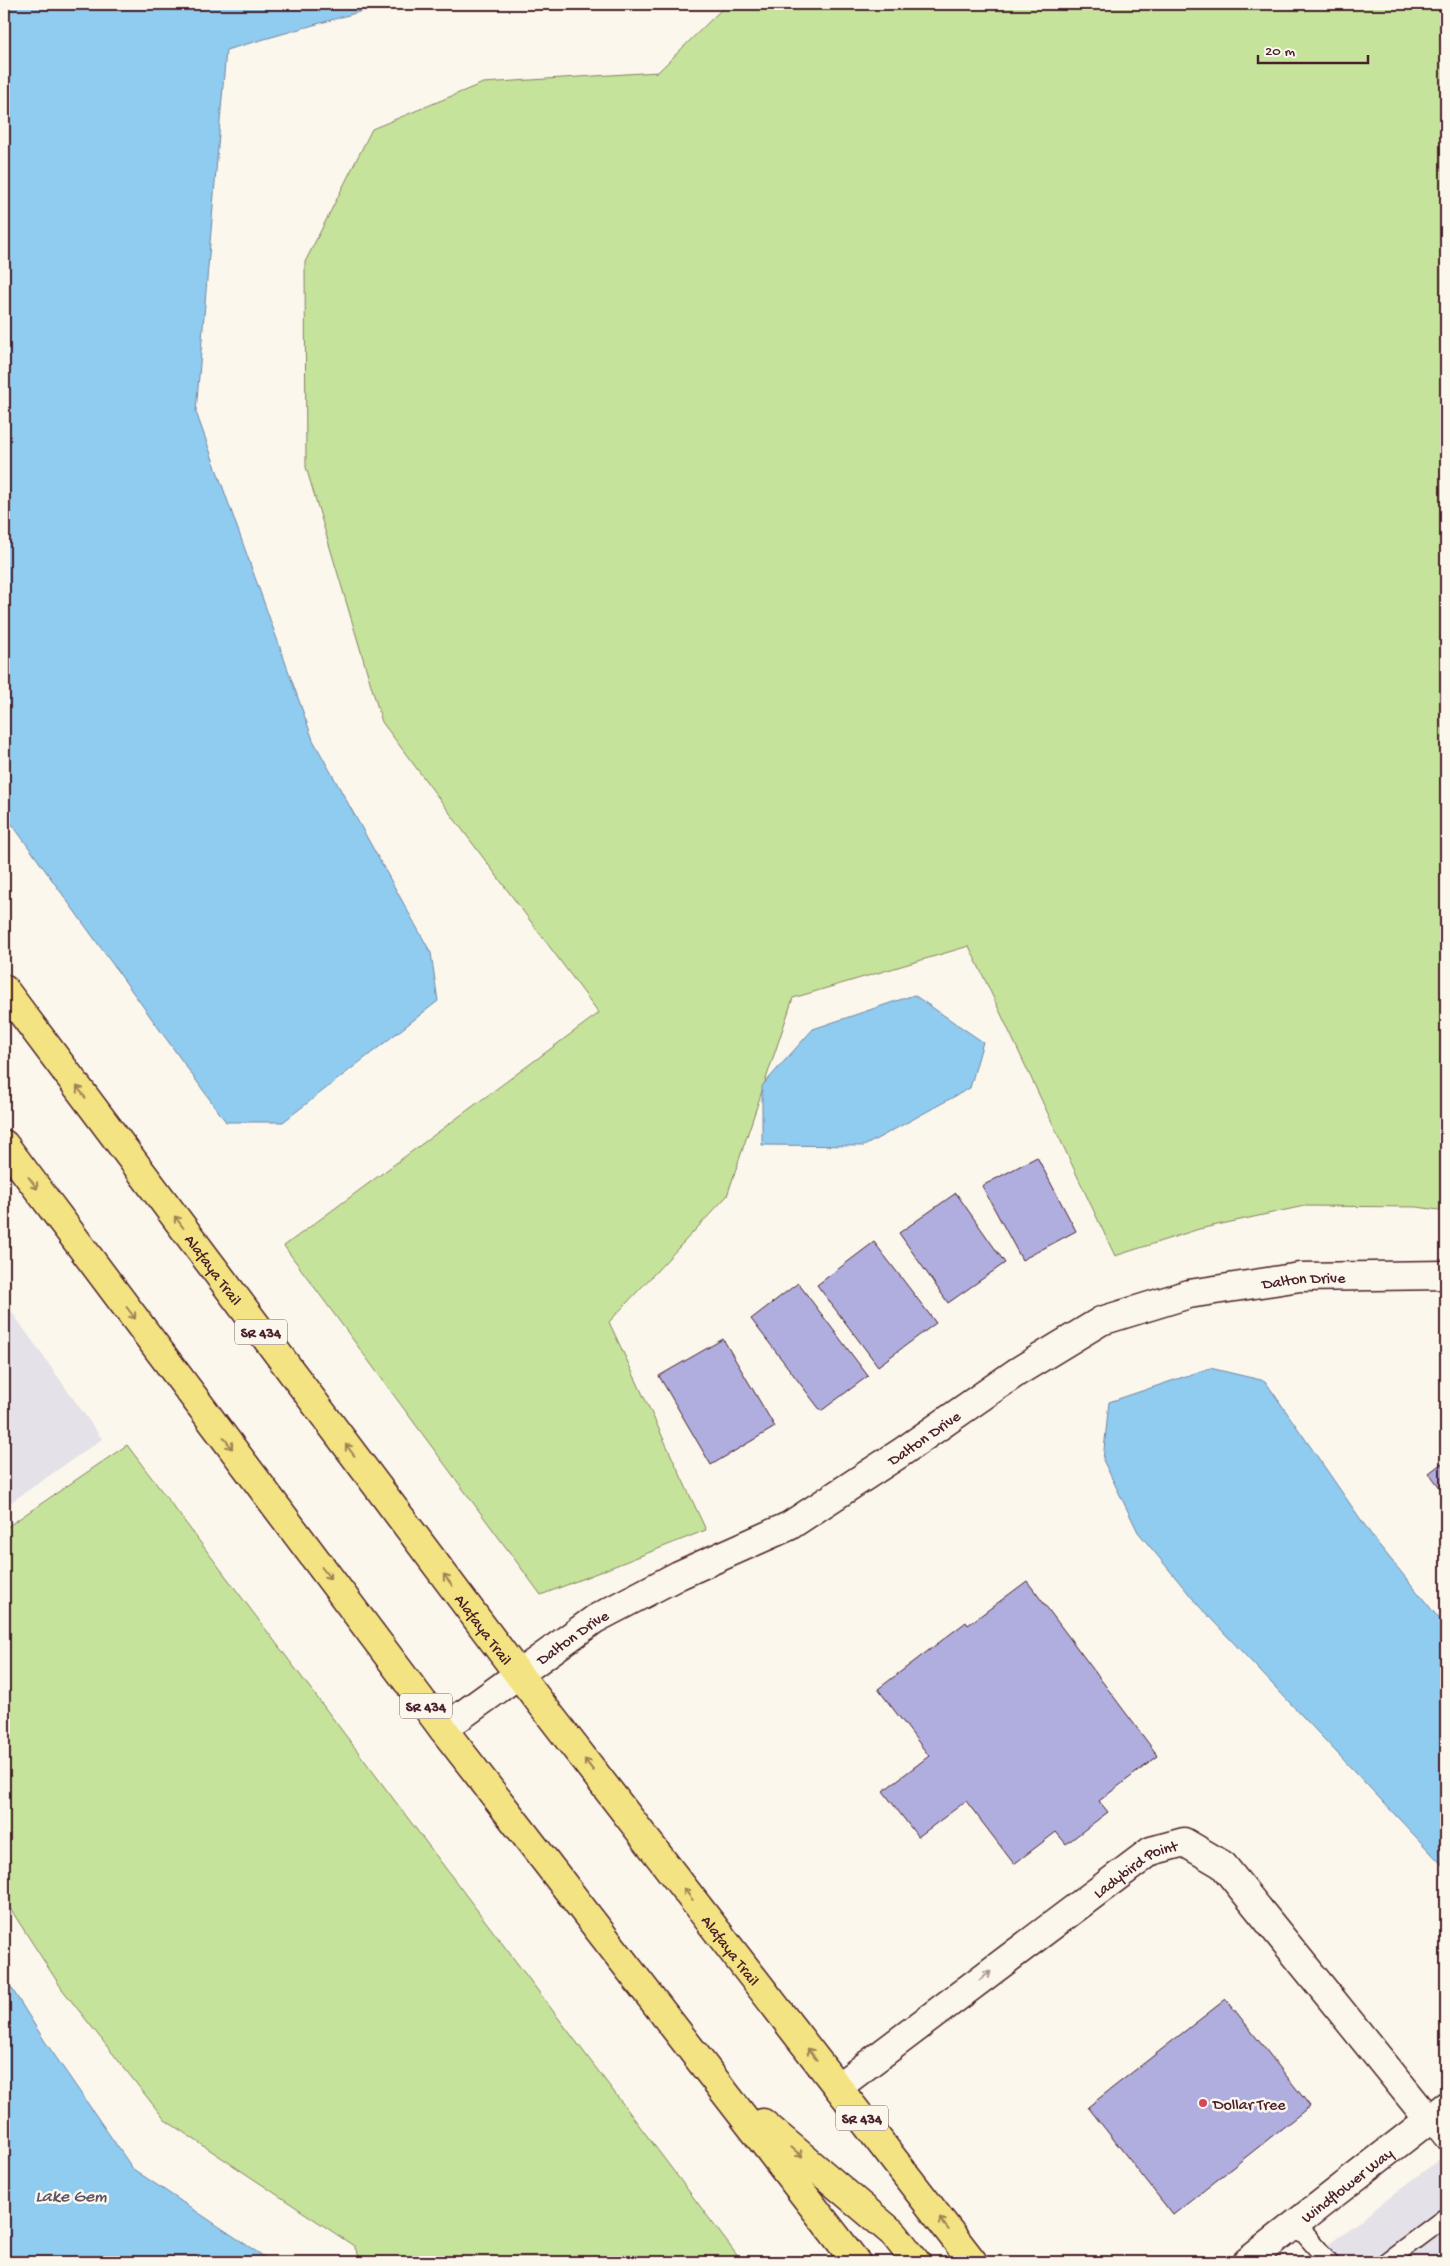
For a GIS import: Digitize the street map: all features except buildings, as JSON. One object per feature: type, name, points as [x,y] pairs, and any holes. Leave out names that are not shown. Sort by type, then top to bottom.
[{"type":"main road","name":"Alafaya Trail","points":[[4,989],[519,1675],[973,2262]]},
{"type":"main road","name":"SR 434","points":[[4,1144],[444,1730],[856,2262]]},
{"type":"main road","points":[[720,2086],[894,2234],[916,2262]]},
{"type":"street","name":"Dalton Drive","points":[[444,1730],[595,1619],[679,1575],[789,1526],[902,1452],[1016,1372],[1101,1322],[1189,1294],[1300,1277],[1446,1274]]},
{"type":"street","name":"Ladybird Point","points":[[838,2087],[1151,1851],[1184,1842],[1224,1866],[1438,2113]]},
{"type":"street","name":"Windflower Way","points":[[1247,2262],[1438,2113]]},
{"type":"lane","points":[[1438,2113],[1446,2141]]},
{"type":"lane","points":[[1386,2262],[1446,2217]]},
{"type":"lane","points":[[1296,2224],[1329,2262]]},
{"type":"shaded area","points":[[4,1301],[102,1439],[4,1507]]},
{"type":"shaded area","points":[[1446,2154],[1446,2262],[1306,2262]]},
{"type":"green space","points":[[727,4],[1446,4],[1446,1211],[1417,1207],[1304,1206],[1199,1229],[1115,1256],[969,946],[793,998],[727,1196],[609,1322],[706,1530],[541,1595],[284,1246],[599,1013],[382,722],[306,467],[305,262],[372,129],[483,83],[658,72]]},
{"type":"green space","points":[[127,1445],[742,2262],[362,2262],[354,2246],[165,2120],[62,1989],[4,1899],[4,1529]]},
{"type":"water","points":[[4,4],[387,4],[226,50],[196,412],[313,740],[431,953],[438,1001],[283,1122],[226,1122],[4,813]]},
{"type":"water","points":[[914,995],[983,1042],[970,1088],[864,1146],[762,1145],[762,1086],[813,1029]]},
{"type":"water","points":[[1210,1368],[1265,1381],[1375,1540],[1446,1627],[1446,1869],[1198,1605],[1138,1532],[1103,1460],[1109,1402]]},
{"type":"water","name":"Lake Gem","points":[[4,1976],[44,2040],[133,2169],[272,2262],[4,2262]]},
{"type":"place","name":"Dollar Tree","points":[[1203,2103]]}]
